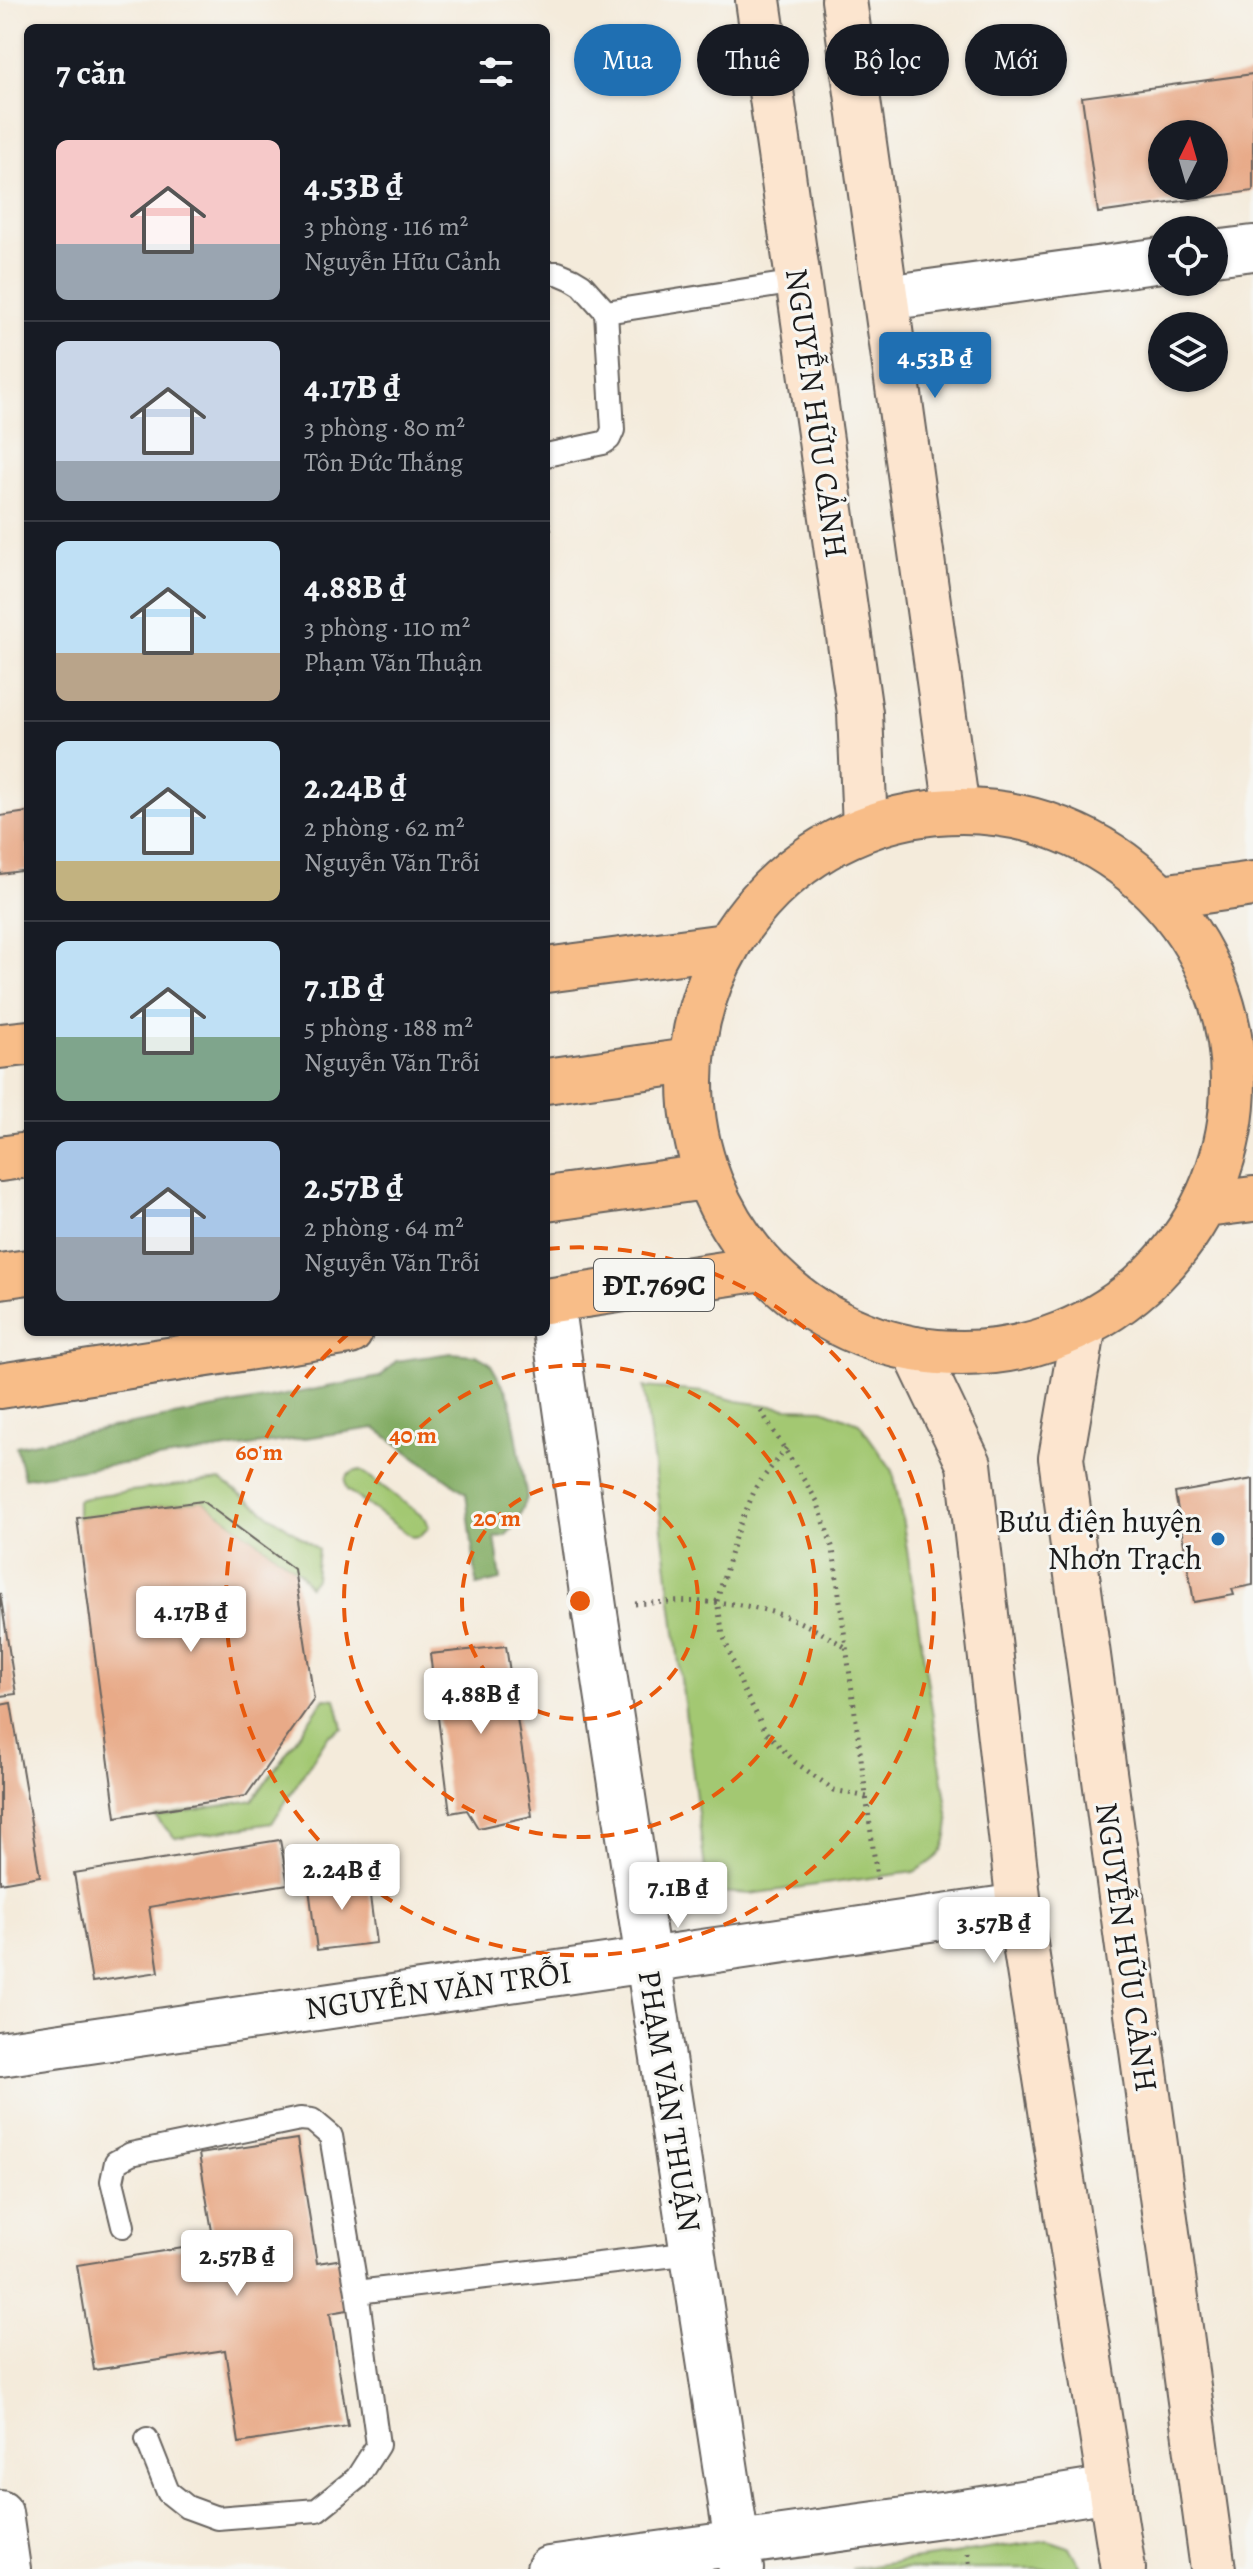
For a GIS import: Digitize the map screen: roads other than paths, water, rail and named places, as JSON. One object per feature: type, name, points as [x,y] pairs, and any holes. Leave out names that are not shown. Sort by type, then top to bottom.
[{"type":"main road","points":[[957,810],[1015,815],[1069,832],[1119,860],[1162,897],[1236,986],[1233,1045],[1244,1102],[1206,1205],[1155,1274],[1084,1325],[1001,1351],[914,1349],[832,1321],[763,1268],[730,1225],[706,1177],[691,1120],[689,1061],[701,1001],[725,946],[785,874],[865,827],[957,810]]},
{"type":"main road","points":[[1162,897],[1253,884]]},
{"type":"main road","points":[[550,969],[725,946]]},
{"type":"main road","points":[[0,1046],[24,1043]]},
{"type":"main road","points":[[550,1080],[689,1061]]},
{"type":"main road","points":[[0,1159],[24,1156]]},
{"type":"main road","points":[[550,1198],[706,1177]]},
{"type":"main road","points":[[1206,1205],[1253,1199]]},
{"type":"main road","name":"ĐT.769C","points":[[550,1301],[763,1268]]},
{"type":"main road","points":[[0,1276],[24,1273]]},
{"type":"main road","points":[[0,1386],[324,1336]]},
{"type":"street","name":"NGUYỄN HỮU CẢNH","points":[[758,0],[860,713],[865,827]]},
{"type":"street","points":[[844,0],[957,810]]},
{"type":"street","points":[[1228,251],[1253,248]]},
{"type":"street","points":[[886,298],[1148,262]]},
{"type":"street","name":"PHẠM VĂN THUẬN","points":[[550,1314],[739,2556]]},
{"type":"street","name":"NGUYỄN HỮU CẢNH","points":[[1084,1325],[1061,1458],[1213,2569]]},
{"type":"street","points":[[914,1349],[969,1464],[1019,1906],[1123,2569]]},
{"type":"street","name":"NGUYỄN VĂN TRỖI","points":[[0,2054],[1019,1906]]},
{"type":"street","points":[[549,2569],[739,2556],[1111,2489]]},
{"type":"street","points":[[0,2513],[8,2569]]},
{"type":"lane","points":[[550,273],[558,273],[582,285],[606,312],[613,430],[603,443],[550,454]]},
{"type":"lane","points":[[606,312],[797,282]]},
{"type":"lane","points":[[123,2226],[112,2181],[116,2162],[131,2154],[300,2119],[312,2120],[331,2136],[378,2445],[357,2478],[317,2510],[217,2518],[187,2507],[168,2492],[147,2439]]},
{"type":"lane","points":[[357,2292],[693,2253]]},
{"type":"place","name":"Bưu điện huyện Nhơn Trạch","points":[[1218,1539]]}]
